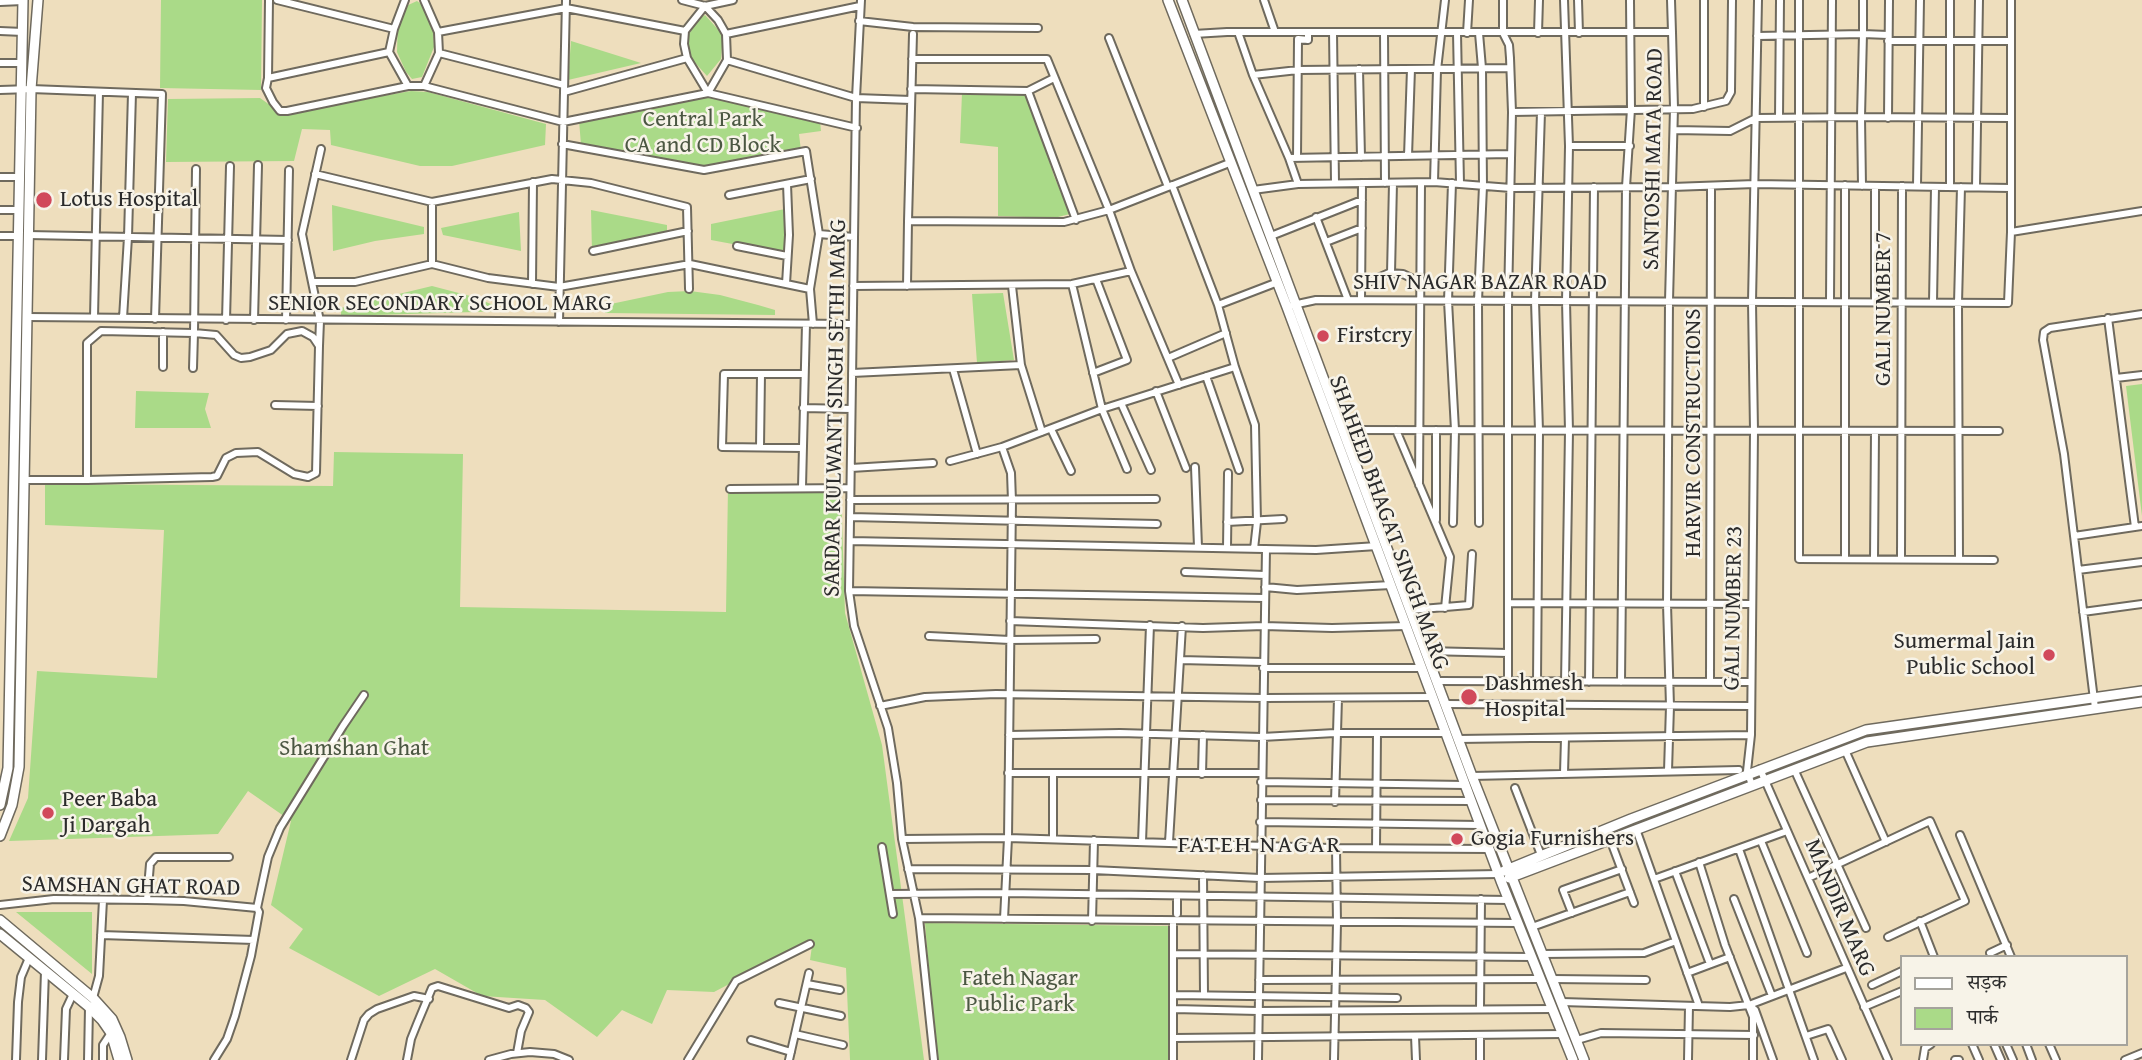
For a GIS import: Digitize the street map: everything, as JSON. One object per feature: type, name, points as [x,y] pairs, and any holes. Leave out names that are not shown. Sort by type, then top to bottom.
[{"type":"street","points":[[0,2],[23,0],[22,63],[26,89],[19,443],[8,768],[0,804]]},
{"type":"street","points":[[0,836],[12,805],[19,767],[23,480],[19,443],[27,317],[24,235],[19,210],[26,89],[38,0]]},
{"type":"street","points":[[270,0],[266,88],[280,111],[408,86],[424,86],[563,121],[708,93],[857,128]]},
{"type":"street","points":[[277,0],[394,29]]},
{"type":"street","points":[[405,0],[394,29],[390,52],[408,86]]},
{"type":"street","points":[[424,0],[438,32],[439,53],[424,86]]},
{"type":"street","points":[[682,0],[705,6],[733,0]]},
{"type":"street","name":"SHAHEED BHAGAT SINGH MARG","points":[[1168,0],[1278,282],[1292,305],[1343,429],[1472,776],[1584,1060]]},
{"type":"street","name":"SHAHEED BHAGAT SINGH MARG","points":[[1182,0],[1271,236],[1292,305],[1421,668],[1508,900],[1573,1060]]},
{"type":"street","points":[[1265,0],[1275,32]]},
{"type":"street","points":[[1434,182],[1437,70],[1445,0]]},
{"type":"street","points":[[1467,33],[1469,0]]},
{"type":"street","points":[[1503,0],[1503,33],[1509,45],[1512,112],[1508,301],[1508,681]]},
{"type":"street","points":[[1538,33],[1539,0]]},
{"type":"street","points":[[1564,0],[1569,146],[1566,301],[1569,431],[1565,683]]},
{"type":"street","points":[[1578,0],[1579,33]]},
{"type":"street","points":[[1621,682],[1626,187],[1631,109],[1630,0]]},
{"type":"street","points":[[1671,0],[1672,32]]},
{"type":"street","points":[[1704,0],[1704,107]]},
{"type":"street","points":[[1512,112],[1693,109],[1726,101],[1731,92],[1731,0]]},
{"type":"street","name":"GALI NUMBER 23","points":[[1752,785],[1744,772],[1751,735],[1754,431],[1752,302],[1758,0]]},
{"type":"street","points":[[1779,118],[1780,0]]},
{"type":"street","points":[[1799,0],[1799,559],[1994,559]]},
{"type":"street","points":[[1830,301],[1832,0]]},
{"type":"street","points":[[1861,186],[1863,0]]},
{"type":"street","points":[[1888,118],[1889,0]]},
{"type":"street","points":[[1917,186],[1920,0]]},
{"type":"street","points":[[1950,0],[1950,187]]},
{"type":"street","points":[[1976,187],[1979,0]]},
{"type":"street","points":[[2011,0],[2011,232],[2142,211]]},
{"type":"street","points":[[726,34],[860,3]]},
{"type":"street","name":"SARDAR KULWANT SINGH SETHI MARG","points":[[860,3],[856,98],[849,591],[853,626],[887,727],[897,783],[902,839],[919,918],[934,1060]]},
{"type":"street","points":[[438,32],[566,4],[685,31]]},
{"type":"street","points":[[559,322],[566,4]]},
{"type":"street","points":[[705,6],[685,31],[684,44],[687,58],[708,93]]},
{"type":"street","points":[[705,6],[726,34],[727,60],[708,93]]},
{"type":"street","points":[[859,21],[913,27],[1038,28]]},
{"type":"street","points":[[0,31],[23,32]]},
{"type":"street","points":[[1238,32],[1298,184]]},
{"type":"street","points":[[1297,158],[1298,39],[1308,40],[1308,32]]},
{"type":"street","name":"SANTOSHI MATA ROAD","points":[[1195,34],[1672,32],[1674,130],[1669,301],[1668,771]]},
{"type":"street","points":[[1333,33],[1335,183]]},
{"type":"street","points":[[1384,33],[1385,183]]},
{"type":"street","points":[[1457,33],[1460,183]]},
{"type":"street","points":[[1479,33],[1483,186],[1478,301],[1479,523]]},
{"type":"street","points":[[907,286],[913,34]]},
{"type":"street","points":[[1757,36],[1863,34],[1920,41],[2011,41]]},
{"type":"street","points":[[1109,38],[1218,305],[1255,425],[1257,522],[1254,548]]},
{"type":"street","points":[[268,79],[390,52]]},
{"type":"street","points":[[439,53],[564,88],[687,58]]},
{"type":"street","points":[[912,60],[1047,59],[1179,385]]},
{"type":"street","points":[[727,60],[856,98],[911,100]]},
{"type":"street","points":[[0,62],[22,63]]},
{"type":"street","points":[[1253,75],[1298,70],[1510,68]]},
{"type":"street","points":[[1359,69],[1360,157]]},
{"type":"street","points":[[1408,156],[1411,69]]},
{"type":"street","points":[[911,89],[1028,91],[1054,78]]},
{"type":"street","points":[[0,90],[162,94],[155,320]]},
{"type":"street","points":[[1028,91],[1076,220]]},
{"type":"street","points":[[94,317],[99,92]]},
{"type":"street","points":[[123,318],[132,93]]},
{"type":"street","points":[[1537,682],[1539,431],[1535,301],[1541,112]]},
{"type":"street","points":[[1674,130],[1730,131],[1756,118],[2011,118]]},
{"type":"street","points":[[562,144],[704,170],[806,150],[819,234],[810,289],[804,374],[802,488]]},
{"type":"street","points":[[1569,146],[1630,146]]},
{"type":"street","points":[[23,480],[212,477],[217,475],[226,458],[236,453],[258,452],[294,474],[308,477],[316,473],[320,321],[302,234],[321,149]]},
{"type":"street","points":[[1289,158],[1510,154]]},
{"type":"street","points":[[908,221],[1076,220],[1110,210],[1232,162]]},
{"type":"street","points":[[254,320],[258,165]]},
{"type":"street","points":[[226,320],[230,166]]},
{"type":"street","points":[[193,368],[196,169]]},
{"type":"street","points":[[286,320],[289,170]]},
{"type":"street","points":[[315,174],[432,202],[562,179],[591,183],[687,206],[689,289]]},
{"type":"street","points":[[0,177],[20,177]]},
{"type":"street","points":[[729,195],[811,179]]},
{"type":"street","points":[[532,284],[534,182]]},
{"type":"street","points":[[1253,190],[1298,184],[1434,182],[1511,188],[1755,184],[2011,188]]},
{"type":"street","points":[[1362,183],[1362,300]]},
{"type":"street","points":[[1391,273],[1393,183]]},
{"type":"street","points":[[1419,485],[1421,183]]},
{"type":"street","points":[[1452,183],[1448,301],[1455,430],[1453,523]]},
{"type":"street","points":[[786,284],[789,235],[787,184]]},
{"type":"street","points":[[1845,185],[1845,559]]},
{"type":"street","name":"HARVIR CONSTRUCTIONS","points":[[1710,681],[1711,186]]},
{"type":"street","points":[[1875,186],[1875,302]]},
{"type":"street","name":"GALI NUMBER 7","points":[[1901,559],[1902,186]]},
{"type":"street","points":[[1589,682],[1594,187]]},
{"type":"street","points":[[1933,302],[1935,187]]},
{"type":"street","points":[[1959,560],[1958,303],[1961,187]]},
{"type":"street","points":[[1271,236],[1362,200]]},
{"type":"street","points":[[432,202],[432,264]]},
{"type":"street","points":[[0,209],[19,210]]},
{"type":"street","points":[[1316,217],[1348,300]]},
{"type":"street","points":[[1326,242],[1362,228]]},
{"type":"street","points":[[593,251],[688,231]]},
{"type":"street","name":"SHIV NAGAR BAZAR ROAD","points":[[1292,305],[1316,300],[2008,303],[2011,232]]},
{"type":"street","points":[[819,234],[854,237]]},
{"type":"street","points":[[0,236],[288,240]]},
{"type":"street","points":[[737,246],[788,256]]},
{"type":"street","points":[[312,282],[355,282],[432,264],[488,278],[559,286],[690,264],[810,289]]},
{"type":"street","points":[[853,286],[1072,285],[1131,271]]},
{"type":"street","points":[[1362,285],[1391,273],[1403,274],[1422,283]]},
{"type":"street","points":[[1093,373],[1127,360],[1096,279]]},
{"type":"street","points":[[1218,305],[1278,282]]},
{"type":"street","points":[[1072,285],[1102,410],[1127,469]]},
{"type":"street","points":[[1012,286],[1021,365],[1042,432]]},
{"type":"street","points":[[2095,708],[2064,454],[2043,340],[2044,332],[2050,328],[2142,314]]},
{"type":"street","name":"SENIOR SECONDARY SCHOOL MARG","points":[[27,317],[852,324]]},
{"type":"street","points":[[2074,536],[2139,527],[2108,318]]},
{"type":"street","points":[[87,480],[87,343],[101,331],[216,335],[240,358],[271,350],[287,334],[302,331],[313,337],[319,346]]},
{"type":"street","points":[[163,332],[163,367]]},
{"type":"street","points":[[1168,358],[1226,333]]},
{"type":"street","points":[[852,373],[1021,365]]},
{"type":"street","points":[[950,461],[1002,447],[1121,403],[1235,367]]},
{"type":"street","points":[[953,369],[977,454]]},
{"type":"street","points":[[803,448],[722,447],[724,374],[804,374]]},
{"type":"street","points":[[760,447],[761,374]]},
{"type":"street","points":[[2116,378],[2142,375]]},
{"type":"street","points":[[1206,376],[1239,470]]},
{"type":"street","points":[[1156,391],[1186,468]]},
{"type":"street","points":[[1121,403],[1151,470]]},
{"type":"street","points":[[275,405],[318,406]]},
{"type":"street","points":[[803,408],[851,409]]},
{"type":"street","points":[[1051,429],[1071,471]]},
{"type":"street","points":[[1343,429],[2000,431]]},
{"type":"street","points":[[1396,430],[1450,557],[1445,608]]},
{"type":"street","points":[[1436,430],[1436,526]]},
{"type":"street","points":[[1874,559],[1875,431]]},
{"type":"street","points":[[1002,447],[1011,474],[1012,501],[1008,838],[1004,919]]},
{"type":"street","points":[[850,468],[933,463]]},
{"type":"street","points":[[1195,467],[1198,547]]},
{"type":"street","points":[[1227,473],[1227,548]]},
{"type":"street","points":[[730,489],[850,488]]},
{"type":"street","points":[[850,500],[1156,499]]},
{"type":"street","points":[[850,517],[1157,524]]},
{"type":"street","points":[[1227,522],[1283,519]]},
{"type":"street","points":[[850,541],[1316,550],[1377,547]]},
{"type":"street","points":[[1258,1060],[1266,549]]},
{"type":"street","points":[[1410,610],[1469,605],[1472,554]]},
{"type":"street","points":[[2078,570],[2142,562]]},
{"type":"street","points":[[1185,572],[1265,575]]},
{"type":"street","points":[[1265,587],[1297,590],[1391,585]]},
{"type":"street","points":[[849,591],[1265,598]]},
{"type":"street","points":[[1509,603],[1752,604]]},
{"type":"street","points":[[2083,612],[2142,604]]},
{"type":"street","points":[[1010,621],[1203,628],[1406,626]]},
{"type":"street","points":[[1142,842],[1150,625]]},
{"type":"street","points":[[1169,842],[1182,626]]},
{"type":"street","points":[[929,636],[1010,640],[1096,639]]},
{"type":"street","points":[[1426,651],[1508,653]]},
{"type":"street","points":[[1181,660],[1263,665],[1421,668]]},
{"type":"street","points":[[1437,681],[1751,682]]},
{"type":"street","points":[[1472,776],[1668,771],[1744,772],[1760,769],[1866,730],[2142,691]]},
{"type":"street","points":[[880,706],[925,697],[1009,694],[1265,698],[1432,697]]},
{"type":"street","points":[[214,1060],[231,1029],[254,940],[268,857],[280,828],[342,726],[365,695]]},
{"type":"street","points":[[1335,802],[1338,698]]},
{"type":"street","points":[[908,869],[1093,870],[1260,878],[1500,877],[1884,738],[2142,702]]},
{"type":"street","points":[[1445,704],[1751,706]]},
{"type":"street","points":[[2011,709],[2012,720]]},
{"type":"street","points":[[1009,735],[1177,734],[1262,737],[1335,733],[1445,733]]},
{"type":"street","points":[[1376,848],[1377,733]]},
{"type":"street","points":[[1202,774],[1203,735]]},
{"type":"street","points":[[1458,739],[1751,735]]},
{"type":"street","points":[[1564,773],[1565,738]]},
{"type":"street","points":[[1845,750],[1886,842]]},
{"type":"street","name":"MANDIR MARG","points":[[1760,769],[1888,1060]]},
{"type":"street","points":[[1794,769],[1866,928]]},
{"type":"street","points":[[1510,873],[1541,855],[1744,772]]},
{"type":"street","points":[[1008,773],[1261,773]]},
{"type":"street","points":[[1053,774],[1053,839]]},
{"type":"street","points":[[1261,782],[1465,785]]},
{"type":"street","points":[[1515,788],[1541,855]]},
{"type":"street","points":[[1261,800],[1471,801]]},
{"type":"street","points":[[1808,878],[1930,821],[1965,901],[1888,937]]},
{"type":"street","points":[[1260,822],[1480,825]]},
{"type":"street","points":[[1636,829],[1699,1006]]},
{"type":"street","points":[[1654,879],[1787,831]]},
{"type":"street","points":[[1960,835],[2010,955]]},
{"type":"street","points":[[902,839],[1008,838],[1336,848],[1490,849]]},
{"type":"street","points":[[1610,839],[1634,903]]},
{"type":"street","points":[[1092,921],[1094,840]]},
{"type":"street","points":[[1761,841],[1807,953]]},
{"type":"street","points":[[882,847],[893,915]]},
{"type":"street","points":[[1334,1060],[1336,848]]},
{"type":"street","points":[[1739,849],[1814,1060]]},
{"type":"street","points":[[147,900],[150,864],[156,857],[229,857]]},
{"type":"street","points":[[1699,862],[1749,1005],[1754,1035],[1753,1060]]},
{"type":"street","points":[[1572,913],[1563,890],[1622,869]]},
{"type":"street","points":[[1675,871],[1710,964]]},
{"type":"street","points":[[1203,875],[1204,995]]},
{"type":"street","points":[[1532,927],[1630,892]]},
{"type":"street","points":[[890,894],[1005,893],[1508,900]]},
{"type":"street","points":[[1177,896],[1177,915]]},
{"type":"street","points":[[1480,1009],[1481,899]]},
{"type":"street","points":[[1734,899],[1772,996]]},
{"type":"street","name":"SAMSHAN GHAT ROAD","points":[[0,905],[54,900],[147,900],[258,909]]},
{"type":"street","points":[[88,1060],[91,1003],[99,976],[103,900]]},
{"type":"street","points":[[919,918],[1259,923],[1518,923]]},
{"type":"street","points":[[0,920],[112,1019],[127,1060]]},
{"type":"street","points":[[1920,921],[1933,955]]},
{"type":"street","points":[[1173,922],[1173,1060]]},
{"type":"street","points":[[0,934],[73,994],[91,1003],[111,1034],[119,1060]]},
{"type":"street","points":[[101,935],[254,940]]},
{"type":"street","points":[[1542,954],[1644,953],[1676,941]]},
{"type":"street","points":[[688,1060],[736,981],[810,944]]},
{"type":"street","points":[[1990,953],[2007,945]]},
{"type":"street","points":[[1173,954],[1532,957]]},
{"type":"street","points":[[1687,973],[1730,957]]},
{"type":"street","points":[[16,1060],[21,977],[29,958]]},
{"type":"street","points":[[1562,1002],[1749,1005],[1846,968]]},
{"type":"street","points":[[42,1060],[45,971]]},
{"type":"street","points":[[1872,985],[1900,972]]},
{"type":"street","points":[[789,1060],[809,973]]},
{"type":"street","points":[[1259,980],[1541,979]]},
{"type":"street","points":[[1552,979],[1646,980]]},
{"type":"street","points":[[807,984],[840,990]]},
{"type":"street","points":[[407,1060],[411,1039],[432,988],[438,986],[509,1008],[518,1005],[526,1008],[529,1012],[521,1031],[517,1053]]},
{"type":"street","points":[[1864,1007],[1900,992]]},
{"type":"street","points":[[64,1060],[66,1009],[73,994]]},
{"type":"street","points":[[1174,995],[1397,998]]},
{"type":"street","points":[[351,1060],[364,1020],[369,1014],[414,996],[429,999]]},
{"type":"street","points":[[779,1003],[841,1016]]},
{"type":"street","points":[[1749,1005],[1755,1010],[1773,1060]]},
{"type":"street","points":[[1688,1060],[1689,1006]]},
{"type":"street","points":[[1174,1009],[1553,1009]]},
{"type":"street","points":[[1806,1036],[1828,1029],[1842,1060]]},
{"type":"street","points":[[1577,1040],[1601,1033],[1754,1035]]},
{"type":"street","points":[[103,1060],[103,1045],[111,1034]]},
{"type":"street","points":[[795,1034],[843,1045]]},
{"type":"street","points":[[1174,1038],[1563,1034]]},
{"type":"street","points":[[1415,1035],[1416,1060]]},
{"type":"street","points":[[1480,1035],[1480,1060]]},
{"type":"street","points":[[751,1040],[791,1052]]},
{"type":"street","points":[[489,1060],[517,1053],[554,1054],[569,1060]]},
{"type":"street","points":[[2129,1059],[2142,1053]]},
{"type":"green space","points":[[161,0],[262,0],[261,90],[160,88]]},
{"type":"green space","points":[[417,1],[425,7],[433,27],[434,47],[422,77],[412,79],[397,52],[398,16],[406,6]]},
{"type":"green space","points":[[705,15],[723,35],[721,59],[707,76],[689,56],[689,34],[698,20]]},
{"type":"green space","points":[[571,41],[641,63],[568,80]]},
{"type":"green space","points":[[411,91],[428,92],[546,124],[545,145],[452,166],[420,166],[331,145],[330,130],[302,129],[294,161],[166,162],[168,99],[260,98],[284,115]]},
{"type":"green space","points":[[1027,91],[1054,176],[1070,214],[1054,218],[998,216],[998,147],[960,143],[962,93]]},
{"type":"green space","name":"Central Park CA and CD Block","points":[[708,92],[820,121],[821,131],[799,134],[801,151],[705,172],[680,170],[581,145],[579,120]]},
{"type":"green space","points":[[332,205],[424,227],[424,234],[375,241],[333,251]]},
{"type":"green space","points":[[785,209],[788,222],[786,254],[711,240],[711,224]]},
{"type":"green space","points":[[591,210],[667,225],[667,238],[626,248],[592,252]]},
{"type":"green space","points":[[519,212],[521,251],[443,235],[441,228]]},
{"type":"green space","points":[[432,286],[474,297],[508,311],[341,316],[341,308]]},
{"type":"green space","points":[[690,291],[720,295],[758,305],[775,310],[775,315],[605,313],[606,305],[668,292]]},
{"type":"green space","points":[[1003,293],[1014,360],[977,363],[972,294]]},
{"type":"green space","points":[[2142,384],[2142,516],[2126,386]]},
{"type":"green space","points":[[136,391],[209,393],[205,409],[211,428],[135,428]]},
{"type":"green space","name":"Shamshan Ghat","points":[[334,452],[463,454],[460,607],[726,612],[728,487],[841,488],[845,613],[882,745],[924,1060],[850,1060],[846,968],[810,960],[812,946],[794,950],[714,992],[667,990],[652,1024],[622,1010],[597,1037],[545,1000],[482,996],[435,969],[379,996],[289,948],[303,929],[271,905],[291,821],[248,791],[218,834],[9,841],[28,798],[37,671],[157,678],[164,530],[45,525],[45,484],[333,486]]},
{"type":"green space","points":[[16,912],[92,912],[92,974]]},
{"type":"green space","name":"Fateh Nagar Public Park","points":[[925,923],[1168,926],[1169,1060],[936,1060]]},
{"type":"place","name":"Lotus Hospital","points":[[44,200]]},
{"type":"place","name":"Firstcry","points":[[1323,336]]},
{"type":"place","name":"Sumermal Jain Public School","points":[[2049,655]]},
{"type":"place","name":"Dashmesh Hospital","points":[[1469,697]]},
{"type":"place","name":"Peer Baba Ji Dargah","points":[[48,813]]},
{"type":"place","name":"Gogia Furnishers","points":[[1457,839]]},
{"type":"district","name":"FATEH NAGAR","points":[[1260,846]]}]
